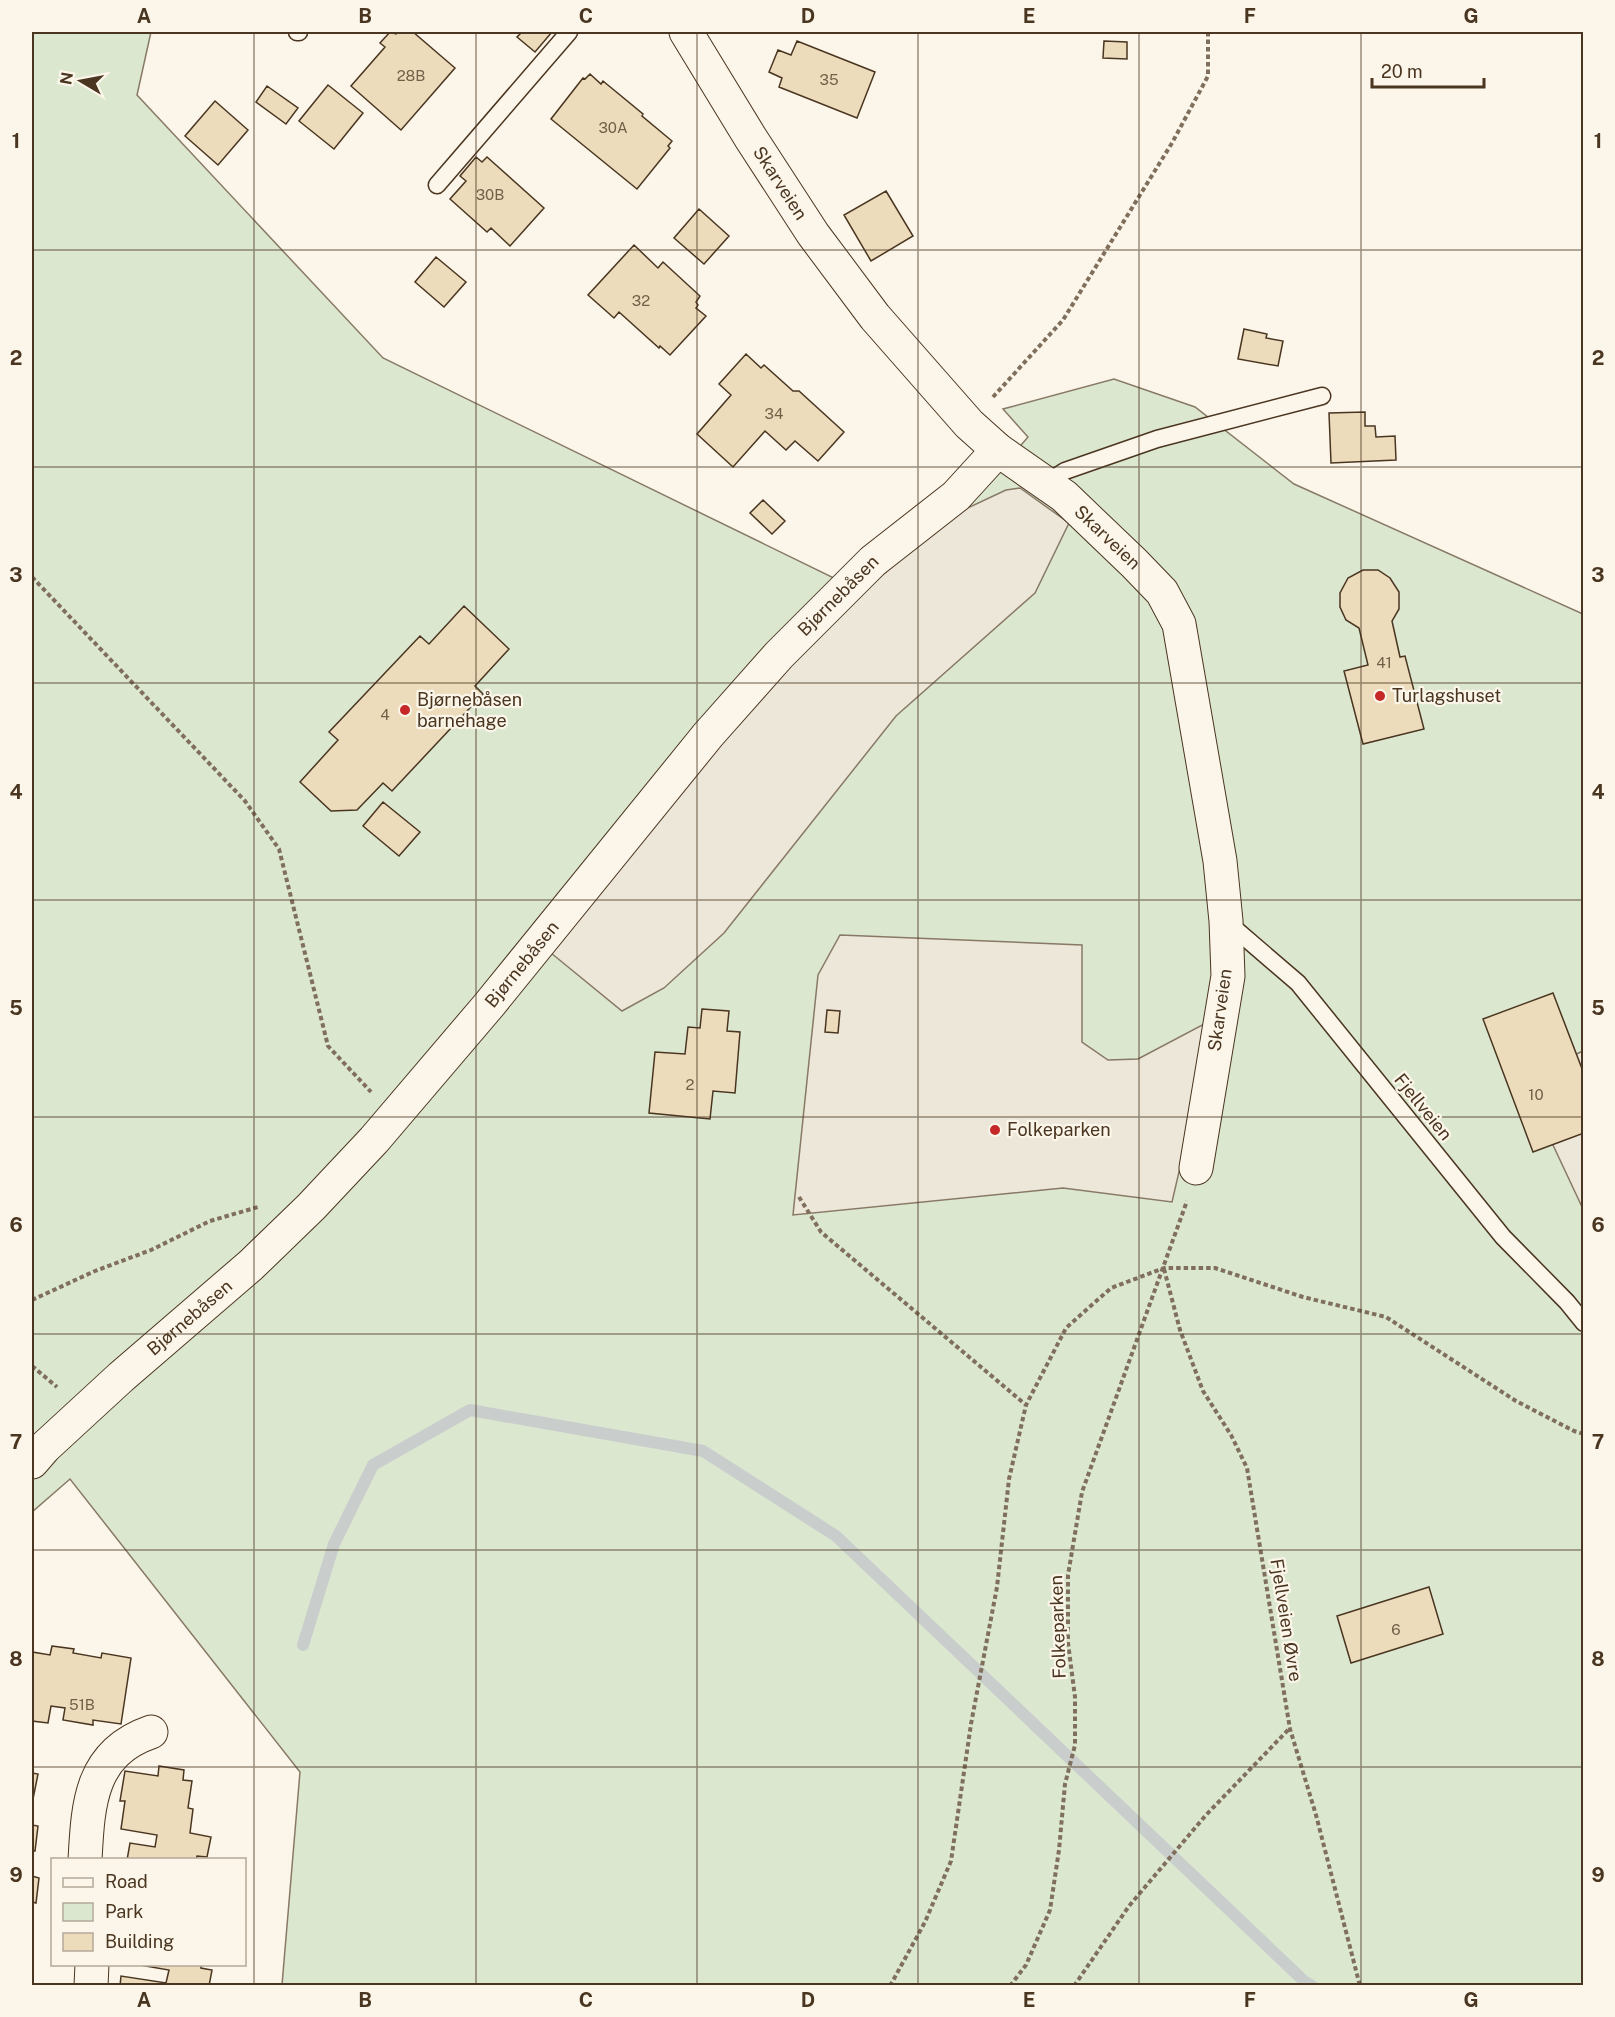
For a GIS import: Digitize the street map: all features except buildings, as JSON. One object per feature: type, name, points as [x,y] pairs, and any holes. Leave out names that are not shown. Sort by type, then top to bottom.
[{"type":"street","name":"Skarveien","points":[[686,32],[813,234],[875,317],[969,424],[998,450],[1064,496],[1134,563],[1162,592],[1179,624],[1220,861],[1226,921],[1228,976],[1196,1168]]},
{"type":"street","name":"Bjørnebåsen","points":[[32,1462],[45,1447],[121,1377],[251,1265],[311,1207],[394,1116],[489,1005],[708,735],[779,655],[873,561],[956,496],[998,450]]},
{"type":"street","points":[[86,1858],[88,1817],[97,1778],[105,1764],[119,1749],[151,1732]]},
{"type":"street","points":[[91,1986],[92,1966]]},
{"type":"lane","points":[[437,185],[569,32]]},
{"type":"lane","points":[[1046,483],[1065,471],[1157,439],[1322,396]]},
{"type":"lane","name":"Fjellveien","points":[[1226,921],[1298,983],[1503,1237],[1568,1302],[1584,1323]]},
{"type":"path","points":[[969,424],[1063,320],[1172,142],[1208,76],[1208,32]]},
{"type":"path","points":[[32,577],[244,801],[279,849],[328,1047],[394,1116]]},
{"type":"path","name":"Folkeparken","points":[[1010,1986],[1026,1965],[1050,1910],[1059,1850],[1065,1784],[1075,1745],[1075,1697],[1068,1643],[1068,1575],[1082,1492],[1183,1216],[1196,1168]]},
{"type":"path","points":[[799,1197],[821,1232],[1026,1405]]},
{"type":"path","points":[[32,1300],[95,1271],[152,1250],[210,1221],[286,1201],[311,1207]]},
{"type":"path","points":[[890,1986],[925,1922],[951,1861],[971,1724],[997,1587],[1009,1479],[1026,1405],[1066,1328],[1111,1288],[1164,1268],[1215,1268],[1303,1297],[1386,1317],[1516,1401],[1584,1434]]},
{"type":"path","name":"Fjellveien Øvre","points":[[1164,1268],[1180,1330],[1203,1391],[1231,1435],[1247,1468],[1290,1729],[1316,1815],[1360,1986]]},
{"type":"path","points":[[1074,1986],[1136,1897],[1206,1815],[1290,1729]]},
{"type":"green space","points":[[32,32],[151,32],[137,95],[383,358],[885,603],[1028,437],[1003,409],[1114,379],[1195,407],[1294,484],[1583,614],[1583,1985],[282,1985],[300,1772],[70,1479],[32,1512]]},
{"type":"shaded area","points":[[1020,488],[1069,523],[1035,593],[896,716],[724,933],[664,988],[622,1011],[551,953],[717,744],[824,628],[907,553],[957,513],[1006,490]]},
{"type":"shaded area","name":"Folkeparken","points":[[840,935],[1082,945],[1082,1042],[1108,1060],[1138,1059],[1206,1023],[1202,1073],[1172,1202],[1063,1188],[793,1215],[818,975]]},
{"type":"shaded area","points":[[1583,1051],[1583,1209],[1522,1079]]},
{"type":"waterway","points":[[303,1645],[334,1544],[373,1465],[470,1410],[703,1451],[836,1536],[1304,1981],[1312,1986]]},
{"type":"place","name":"Turlagshuset","points":[[1380,696]]},
{"type":"place","name":"Bjørnebåsen barnehage","points":[[405,710]]},
{"type":"place","name":"Folkeparken","points":[[995,1130]]}]
